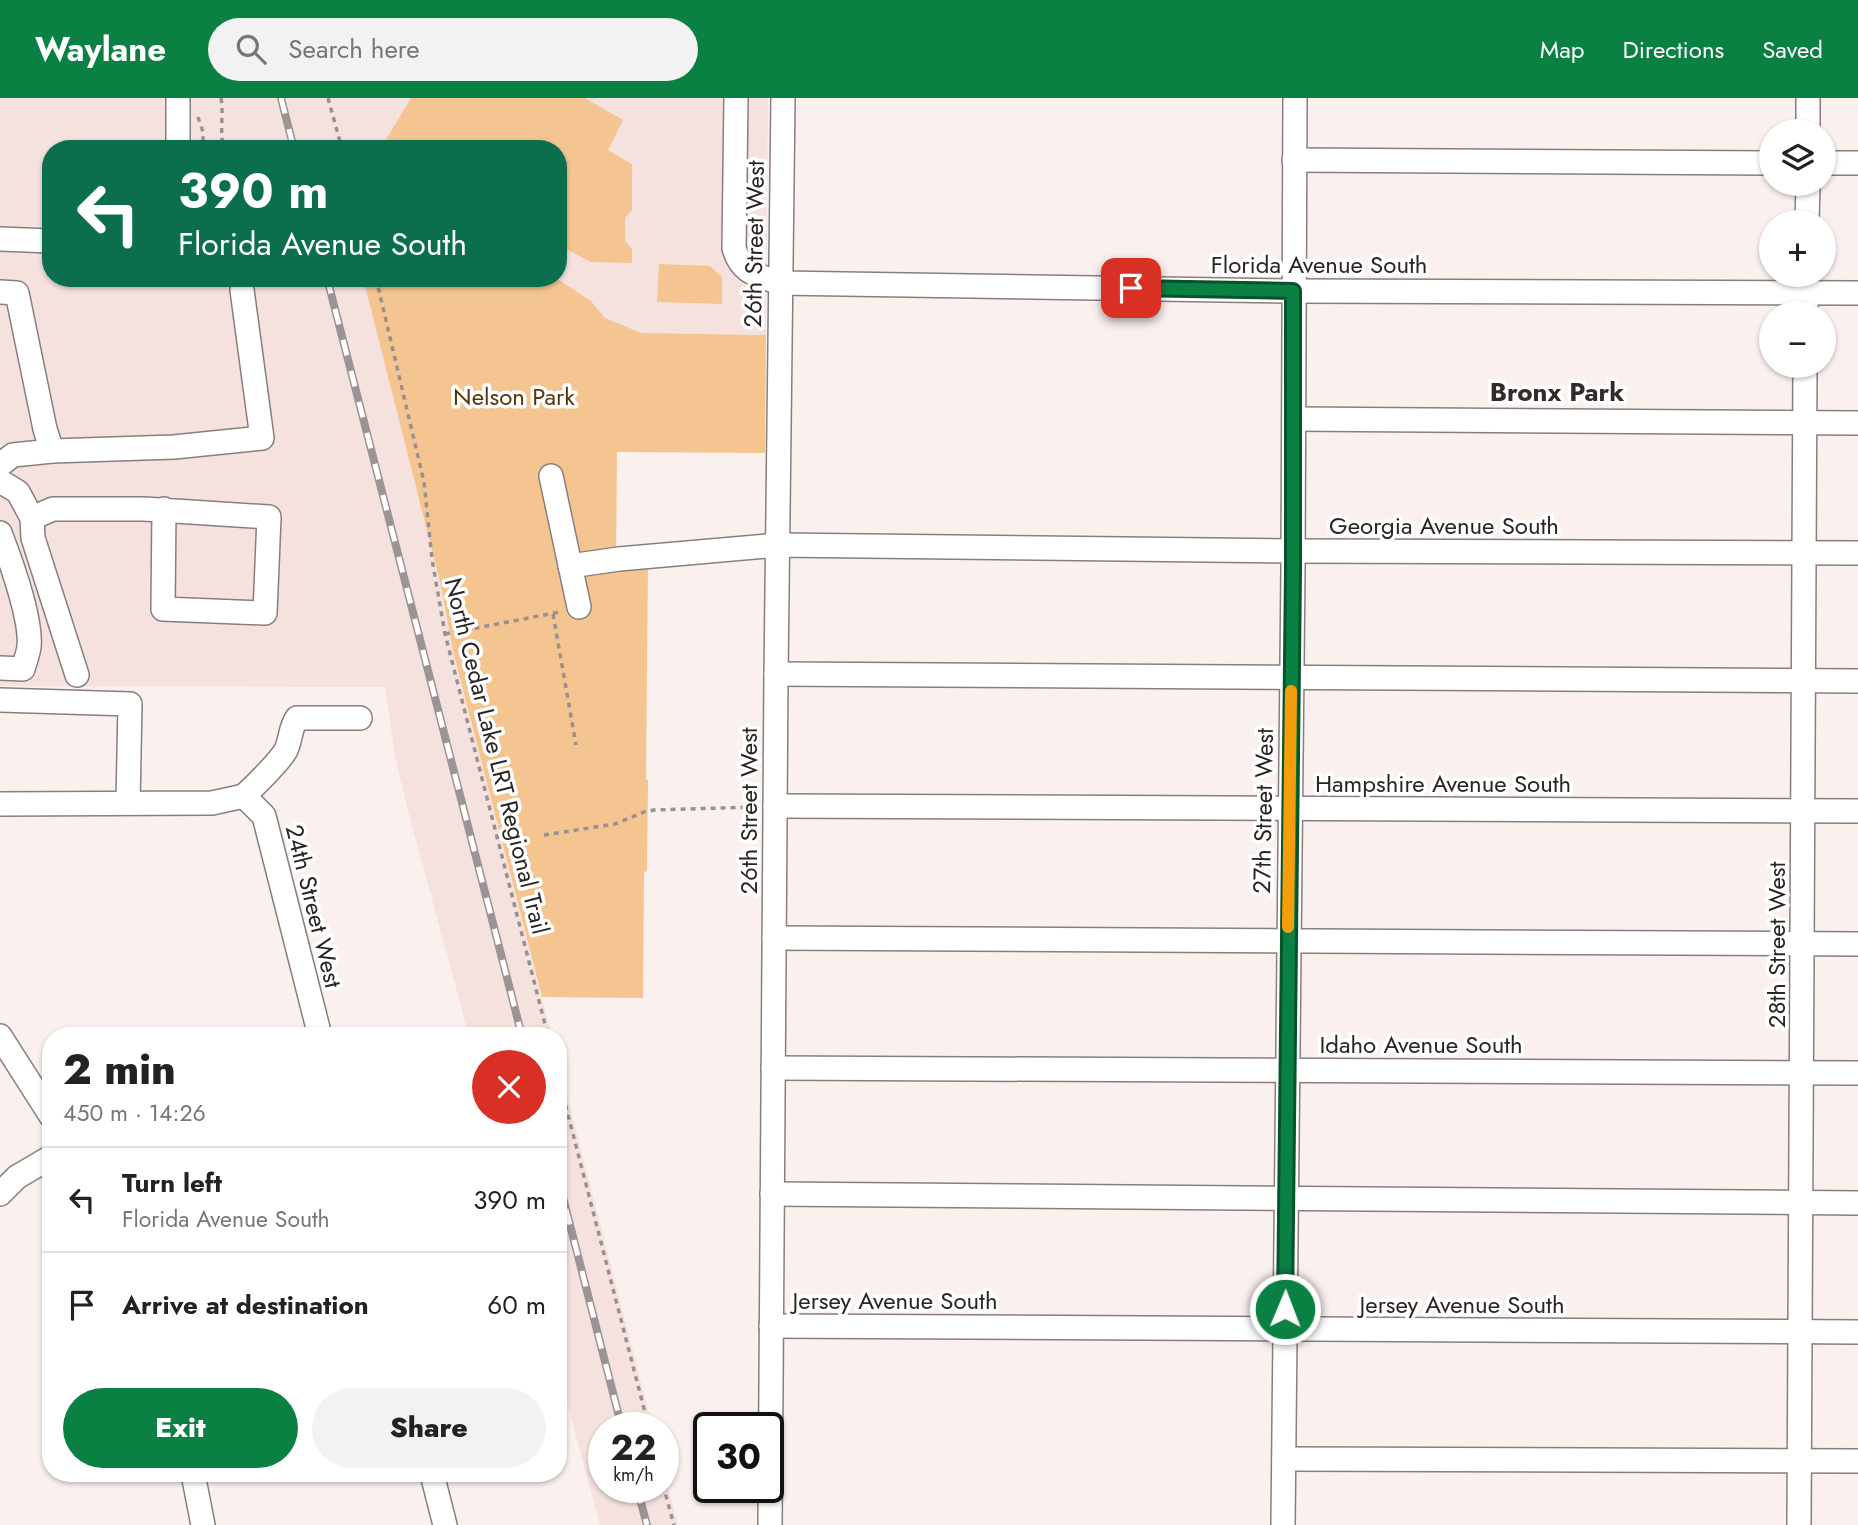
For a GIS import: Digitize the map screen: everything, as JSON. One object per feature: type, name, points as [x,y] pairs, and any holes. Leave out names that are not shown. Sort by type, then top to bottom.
[{"type":"street","points":[[736,98],[734,248],[741,265],[747,270],[780,283]]},
{"type":"street","name":"26th Street West","points":[[770,1525],[783,98]]},
{"type":"street","name":"27th Street West","points":[[1283,1525],[1295,98]]},
{"type":"street","points":[[1808,98],[1808,119]]},
{"type":"street","points":[[180,140],[187,105]]},
{"type":"street","points":[[1294,160],[1759,163]]},
{"type":"street","points":[[1836,163],[1858,163]]},
{"type":"street","points":[[0,239],[42,241]]},
{"type":"street","name":"Florida Avenue South","points":[[780,283],[1293,291],[1858,293]]},
{"type":"street","points":[[0,465],[13,455],[174,447],[262,438],[242,290]]},
{"type":"street","points":[[0,292],[17,292],[45,429],[52,451]]},
{"type":"street","name":"28th Street West","points":[[1799,1525],[1805,378]]},
{"type":"street","points":[[1294,419],[1858,423]]},
{"type":"street","points":[[551,476],[579,607]]},
{"type":"street","points":[[0,481],[18,492],[32,519],[33,538],[76,674]]},
{"type":"street","points":[[32,519],[53,509],[164,509],[269,517],[264,613],[163,609],[164,509]]},
{"type":"street","points":[[0,533],[22,601],[28,626],[29,647],[23,669],[0,668]]},
{"type":"street","name":"Georgia Avenue South","points":[[570,566],[778,545],[1293,551],[1858,553]]},
{"type":"street","points":[[776,674],[1858,681]]},
{"type":"street","points":[[0,700],[130,704],[128,803]]},
{"type":"street","points":[[0,804],[212,803],[244,796],[286,750],[297,718],[360,718]]},
{"type":"street","name":"24th Street West","points":[[244,796],[264,816],[318,1027]]},
{"type":"street","name":"Hampshire Avenue South","points":[[775,806],[1858,811]]},
{"type":"street","points":[[774,938],[1858,944]]},
{"type":"street","points":[[0,1036],[42,1102]]},
{"type":"street","name":"Idaho Avenue South","points":[[773,1069],[1858,1073]]},
{"type":"street","points":[[0,1194],[17,1177],[42,1162]]},
{"type":"street","points":[[772,1194],[1858,1203]]},
{"type":"street","name":"Jersey Avenue South","points":[[771,1325],[1858,1332]]},
{"type":"street","points":[[1284,1459],[1858,1461]]},
{"type":"street","points":[[195,1482],[203,1525]]},
{"type":"street","points":[[434,1482],[445,1525]]},
{"type":"path","points":[[221,98],[222,140]]},
{"type":"path","points":[[328,98],[340,140]]},
{"type":"path","points":[[187,105],[201,124],[202,140]]},
{"type":"path","name":"North Cedar Lake LRT Regional Trail","points":[[378,287],[424,482],[432,559],[445,634],[546,1027]]},
{"type":"path","points":[[445,634],[579,607]]},
{"type":"path","points":[[553,614],[576,745]]},
{"type":"path","points":[[544,835],[615,824],[654,810],[775,806]]},
{"type":"path","points":[[567,1111],[645,1412]]},
{"type":"path","points":[[668,1503],[674,1525]]},
{"type":"shaded area","points":[[0,98],[768,98],[766,335],[641,334],[605,318],[591,301],[567,285],[567,140],[42,140],[42,287],[365,287],[440,582],[453,651],[550,1027],[467,1027],[407,807],[395,756],[385,687],[0,686]]},
{"type":"shaded area","points":[[567,1095],[649,1412],[588,1412],[588,1480],[567,1402]]},
{"type":"shaded area","points":[[594,1503],[672,1503],[678,1525],[600,1525]]},
{"type":"green space","points":[[411,98],[585,98],[623,120],[608,150],[632,164],[632,210],[625,218],[625,241],[632,249],[632,263],[591,262],[567,250],[567,140],[386,140]]},
{"type":"green space","points":[[659,264],[710,266],[722,277],[722,304],[657,302]]},
{"type":"green space","name":"Nelson Park","points":[[567,285],[591,301],[605,318],[641,333],[766,335],[765,453],[617,452],[616,565],[648,562],[647,871],[644,872],[643,998],[542,997],[453,651],[440,582],[365,287]]},
{"type":"railway","points":[[281,98],[292,140]]},
{"type":"railway","points":[[329,287],[520,1027]]},
{"type":"railway","points":[[567,1213],[618,1412]]},
{"type":"railway","points":[[641,1503],[647,1525]]},
{"type":"slow traffic","points":[[1288,927],[1291,691]]},
{"type":"district","name":"Bronx Park","points":[[1557,392]]},
{"type":"route","points":[[1131,288],[1293,291],[1293,569],[1285,1309]]}]
